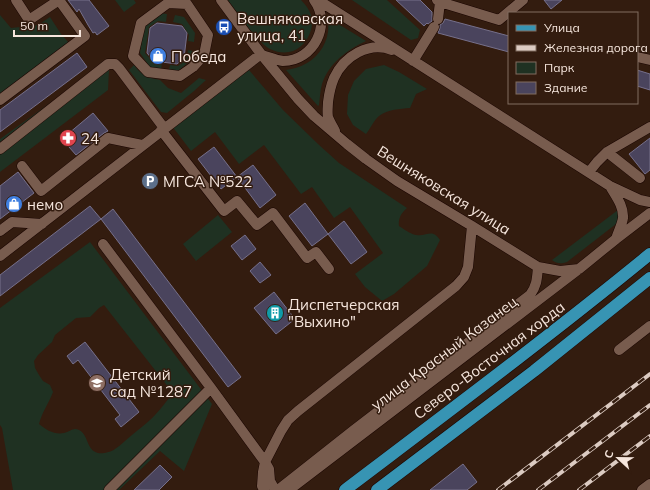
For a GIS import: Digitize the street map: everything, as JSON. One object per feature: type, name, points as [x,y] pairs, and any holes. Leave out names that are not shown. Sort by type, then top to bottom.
[{"type":"main road","name":"Северо-Восточная хорда","points":[[345,490],[570,319],[650,254]]},
{"type":"main road","points":[[377,490],[534,371],[650,278]]},
{"type":"street","points":[[0,100],[85,36],[59,0],[29,20],[16,0]]},
{"type":"street","name":"Вешняковская улица","points":[[221,0],[260,54],[298,99],[314,116],[366,159],[397,181],[538,267],[560,271],[579,269]]},
{"type":"street","points":[[0,256],[260,54],[283,60],[298,58],[310,50],[318,38],[321,24],[321,13],[314,0]]},
{"type":"street","name":"Вешняковская улица","points":[[318,0],[610,186],[640,200],[650,202]]},
{"type":"street","points":[[512,12],[523,0]]},
{"type":"street","points":[[413,61],[436,23],[439,1],[504,21]]},
{"type":"street","points":[[168,3],[187,4],[192,10],[208,35],[204,55],[193,67],[180,76],[148,72],[133,56],[141,23],[168,3]]},
{"type":"street","name":"Вешняковская улица","points":[[336,135],[328,117],[329,92],[334,77],[346,61],[363,49],[376,47],[388,49],[413,61]]},
{"type":"street","points":[[638,57],[650,60]]},
{"type":"street","points":[[0,149],[108,64],[115,64],[224,211],[237,201],[257,225],[273,213],[307,258],[316,252],[329,269]]},
{"type":"street","points":[[589,172],[607,152],[650,127]]},
{"type":"street","points":[[22,166],[41,191],[108,138],[142,145]]},
{"type":"street","points":[[607,152],[640,178]]},
{"type":"street","name":"Вешняковская улица","points":[[610,186],[623,212],[623,219],[616,239]]},
{"type":"street","name":"улица Красный Казанец","points":[[289,490],[579,269],[650,213]]},
{"type":"street","points":[[0,231],[12,222],[42,224]]},
{"type":"street","points":[[264,490],[262,486],[265,462],[288,420],[456,286],[464,277],[468,267],[472,226]]},
{"type":"street","points":[[103,244],[265,462],[269,469],[270,481],[277,490]]},
{"type":"street","name":"улица Красный Казанец","points":[[277,490],[530,295],[536,284],[538,267]]},
{"type":"street","points":[[619,350],[650,326]]},
{"type":"street","points":[[109,490],[211,388]]},
{"type":"street","points":[[642,490],[650,484]]},
{"type":"green space","points":[[115,0],[134,0],[136,3],[124,12]]},
{"type":"green space","points":[[228,0],[301,0],[312,17],[311,30],[305,42],[300,47],[290,52],[277,52],[265,46]]},
{"type":"green space","points":[[352,0],[387,0],[420,30],[418,38],[411,40]]},
{"type":"green space","points":[[158,13],[167,14],[166,22],[158,21],[149,27],[145,53],[152,61],[162,64],[161,69],[150,67],[140,53],[144,25]]},
{"type":"green space","points":[[0,15],[11,28],[38,25],[50,17],[69,43],[0,95]]},
{"type":"green space","points":[[175,15],[184,17],[195,33],[194,42],[188,41],[189,35],[182,24],[173,22]]},
{"type":"green space","points":[[327,17],[366,41],[346,53],[329,70],[322,84],[318,106],[286,70],[296,68],[313,59],[322,49],[327,37]]},
{"type":"green space","points":[[188,50],[193,51],[191,60],[178,71],[169,70],[170,65],[178,66],[186,60]]},
{"type":"green space","points":[[102,62],[109,70],[108,90],[0,172],[0,139],[89,75]]},
{"type":"green space","points":[[134,65],[146,77],[160,80],[168,88],[181,93],[199,78],[206,80],[167,113],[161,112],[129,70]]},
{"type":"green space","points":[[384,65],[427,89],[416,94],[410,108],[390,111],[379,116],[366,134],[353,125],[347,114],[348,95],[354,81],[366,69]]},
{"type":"green space","points":[[249,70],[283,110],[339,163],[407,208],[400,216],[399,226],[409,233],[416,235],[434,234],[440,240],[427,266],[394,294],[382,301],[365,287],[355,274],[383,253],[350,207],[334,218],[312,187],[301,194],[264,145],[239,164],[215,132],[191,151],[172,126]]},
{"type":"green space","points":[[618,210],[618,220],[616,224],[567,262],[559,263],[552,260]]},
{"type":"green space","points":[[218,215],[232,232],[196,261],[183,244]]},
{"type":"green space","points":[[90,242],[212,404],[184,471],[160,451],[119,490],[13,490],[2,428],[0,425],[0,308]],"holes":[[[104,305],[173,393],[153,418],[119,446],[109,452],[98,453],[91,449],[84,435],[79,430],[73,429],[64,433],[54,433],[39,424],[53,392],[50,385],[43,381],[39,375],[35,368],[34,361],[38,355],[52,342],[55,335],[76,318],[90,317]]]},
{"type":"building","points":[[68,0],[89,0],[109,26],[97,35],[95,32],[93,33],[79,9],[77,12]]},
{"type":"building","points":[[396,0],[420,0],[432,12],[432,21],[424,26]]},
{"type":"building","points":[[544,0],[562,0],[551,9]]},
{"type":"building","points":[[445,19],[508,36],[508,52],[438,33],[440,25]]},
{"type":"building","points":[[157,23],[182,26],[187,33],[184,58],[177,64],[154,61],[147,53],[150,28]]},
{"type":"building","points":[[77,53],[87,67],[0,132],[0,110]]},
{"type":"building","points":[[638,70],[650,74],[650,90],[638,86]]},
{"type":"building","points":[[93,113],[108,131],[76,155],[62,139]]},
{"type":"building","points":[[650,138],[650,170],[645,174],[629,154]]},
{"type":"building","points":[[214,147],[237,177],[221,189],[198,159]]},
{"type":"building","points":[[253,165],[276,195],[260,208],[237,177]]},
{"type":"building","points":[[18,172],[34,193],[0,219],[0,186]]},
{"type":"building","points":[[305,203],[328,234],[312,246],[289,216]]},
{"type":"building","points":[[90,206],[101,219],[0,296],[0,275]]},
{"type":"building","points":[[113,209],[241,377],[228,387],[101,219]]},
{"type":"building","points":[[344,221],[367,252],[351,264],[328,234]]},
{"type":"building","points":[[245,235],[256,249],[242,260],[231,246]]},
{"type":"building","points":[[260,262],[271,275],[260,283],[250,271]]},
{"type":"building","name":"Диспетчерская \"Выхино\"","points":[[274,292],[295,319],[276,334],[254,308]]},
{"type":"building","points":[[85,342],[139,412],[121,427],[115,419],[120,415],[78,360],[73,364],[67,356]]},
{"type":"building","points":[[463,464],[477,482],[467,490],[430,490]]},
{"type":"building","points":[[160,465],[172,477],[159,490],[134,490]]},
{"type":"railway","points":[[498,490],[650,374]]},
{"type":"railway","points":[[538,490],[650,405]]},
{"type":"railway","points":[[579,490],[650,436]]},
{"type":"place","name":"Вешняковская улица, 41","points":[[224,27]]},
{"type":"place","name":"Победа","points":[[158,56]]},
{"type":"place","name":"24","points":[[68,138]]},
{"type":"place","name":"МГСА №522","points":[[150,181]]},
{"type":"place","name":"немо","points":[[14,204]]},
{"type":"place","name":"Диспетчерская \"Выхино\"","points":[[275,313]]},
{"type":"place","name":"Детский сад №1287","points":[[97,383]]}]
